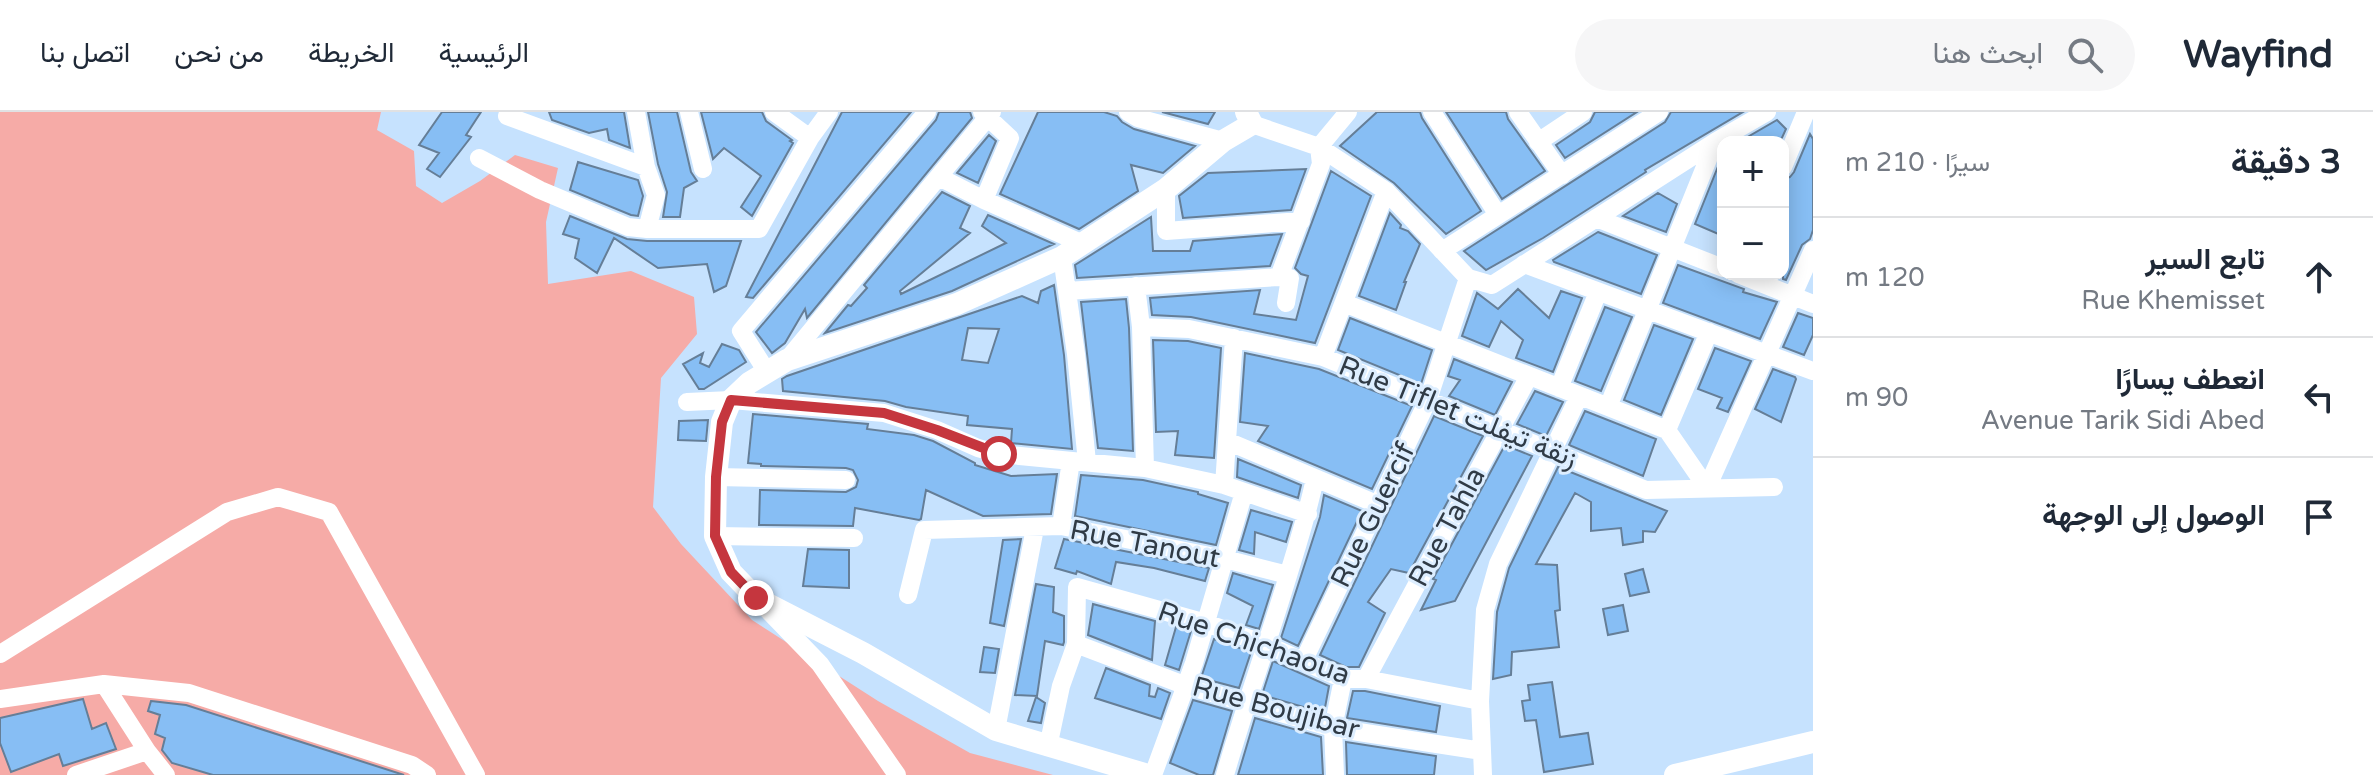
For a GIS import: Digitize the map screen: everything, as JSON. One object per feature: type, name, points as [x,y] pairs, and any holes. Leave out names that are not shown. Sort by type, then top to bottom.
[{"type":"street","points":[[542,112],[549,131]]},
{"type":"street","points":[[636,112],[646,167],[656,195],[647,229]]},
{"type":"street","points":[[689,112],[703,169]]},
{"type":"street","points":[[774,112],[810,138]]},
{"type":"street","points":[[479,158],[540,190],[628,227],[759,229],[810,138],[829,112]]},
{"type":"street","points":[[767,372],[741,331],[927,112]]},
{"type":"street","points":[[1128,112],[1138,118],[1223,141]]},
{"type":"street","points":[[1279,277],[1321,164],[1319,147],[1348,112]]},
{"type":"street","points":[[1432,112],[1498,215]]},
{"type":"street","points":[[1518,112],[1562,175]]},
{"type":"street","points":[[1538,142],[1583,112]]},
{"type":"street","points":[[1442,251],[1659,112]]},
{"type":"street","points":[[897,775],[820,664],[731,572],[715,536],[716,477],[722,422],[731,400],[749,383],[787,360],[957,304],[1062,257],[1166,189],[1249,118],[1319,147],[1386,191],[1468,278],[1492,285],[1767,112]]},
{"type":"street","points":[[1789,153],[1806,112]]},
{"type":"street","points":[[787,360],[939,177],[987,114],[1010,138],[984,200]]},
{"type":"street","points":[[507,116],[646,167]]},
{"type":"street","points":[[1608,407],[1715,142]]},
{"type":"street","points":[[939,177],[1083,244]]},
{"type":"street","points":[[1166,189],[1166,231],[1301,221]]},
{"type":"street","points":[[1323,357],[1386,191]]},
{"type":"street","points":[[1596,218],[1717,266]]},
{"type":"street","points":[[1707,488],[1813,250]]},
{"type":"street","points":[[1061,526],[1079,461],[1076,354],[1062,257]]},
{"type":"street","points":[[1524,264],[1813,371]]},
{"type":"street","points":[[1067,291],[1279,277],[1290,278],[1286,303]]},
{"type":"street","name":"Rue Guercif","points":[[1304,660],[1428,400],[1468,278]]},
{"type":"street","points":[[1753,280],[1813,304]]},
{"type":"street","points":[[1136,286],[1141,327],[1145,468]]},
{"type":"street","points":[[1559,388],[1598,292]]},
{"type":"street","points":[[1344,303],[1667,430],[1707,488]]},
{"type":"street","name":"Rue Tiflet زنقة تيفلت","points":[[1141,327],[1189,329],[1323,357],[1646,490],[1774,487]]},
{"type":"street","points":[[1667,430],[1709,332]]},
{"type":"street","points":[[1224,485],[1234,338]]},
{"type":"street","name":"Rue Tahla","points":[[1366,679],[1529,376]]},
{"type":"street","points":[[1483,775],[1480,701],[1485,610],[1498,564],[1579,396]]},
{"type":"street","points":[[687,402],[731,400],[884,413],[999,454],[1145,468],[1224,485],[1308,514]]},
{"type":"street","points":[[1227,441],[1379,505]]},
{"type":"street","points":[[716,477],[846,480]]},
{"type":"street","points":[[1225,775],[1308,514],[1315,478]]},
{"type":"street","points":[[756,598],[863,653],[996,730],[1150,775],[1194,663],[1244,492]]},
{"type":"street","points":[[0,654],[227,512],[278,497],[329,512],[476,775]]},
{"type":"street","name":"Rue Tanout","points":[[908,595],[924,530],[1061,526],[1288,575]]},
{"type":"street","points":[[996,730],[1035,528]]},
{"type":"street","points":[[715,536],[854,538]]},
{"type":"street","name":"Rue Chichaoua","points":[[1076,644],[1077,587],[1206,623],[1304,660],[1343,679],[1366,679],[1480,701]]},
{"type":"street","points":[[1048,747],[1061,686],[1076,644]]},
{"type":"street","name":"Rue Boujibar","points":[[1076,644],[1184,685],[1333,728],[1482,751]]},
{"type":"street","points":[[1335,775],[1333,728],[1343,679]]},
{"type":"street","points":[[104,684],[147,751],[167,775]]},
{"type":"street","points":[[0,699],[104,684],[189,693],[412,765],[427,775]]},
{"type":"street","points":[[1675,775],[1813,742]]},
{"type":"street","points":[[76,775],[147,751]]},
{"type":"shaded area","points":[[0,112],[381,112],[377,130],[414,151],[416,186],[442,203],[480,181],[515,155],[558,168],[546,222],[548,284],[631,271],[694,297],[697,334],[661,378],[653,507],[681,544],[752,620],[878,701],[970,753],[1053,775],[0,775]]},
{"type":"building","points":[[442,112],[481,112],[466,135],[471,137],[440,177],[427,169],[439,153],[419,145]]},
{"type":"building","points":[[549,112],[624,112],[630,148],[609,140],[607,129],[589,133],[552,120]]},
{"type":"building","points":[[648,112],[677,112],[691,172],[697,181],[684,188],[680,217],[663,217],[667,192]]},
{"type":"building","points":[[701,112],[762,112],[766,121],[792,140],[752,216],[741,207],[761,176],[724,148],[713,159]]},
{"type":"building","points":[[842,112],[911,112],[753,298],[746,297]]},
{"type":"building","points":[[939,112],[970,112],[972,118],[807,318],[805,309],[785,343],[772,353],[756,332],[936,120]]},
{"type":"building","points":[[1038,112],[1104,112],[1117,116],[1134,129],[1195,146],[1163,173],[1131,165],[1138,191],[1079,229],[1000,194]]},
{"type":"building","points":[[1162,112],[1215,112],[1208,124]]},
{"type":"building","points":[[1377,112],[1420,112],[1481,211],[1446,234],[1394,183],[1340,146]]},
{"type":"building","points":[[1446,112],[1506,112],[1545,171],[1502,199]]},
{"type":"building","points":[[1595,112],[1637,112],[1565,158],[1556,145],[1590,122]]},
{"type":"building","points":[[1671,112],[1743,112],[1645,170],[1543,238],[1486,270],[1464,251],[1665,122]]},
{"type":"building","points":[[1777,120],[1786,129],[1783,136],[1749,136]]},
{"type":"building","points":[[1810,134],[1813,139],[1813,230],[1789,273],[1789,177]]},
{"type":"building","points":[[989,135],[996,141],[978,183],[957,173]]},
{"type":"building","points":[[578,162],[638,180],[643,196],[638,216],[570,190]]},
{"type":"building","points":[[1306,169],[1291,210],[1183,218],[1179,196],[1208,173]]},
{"type":"building","points":[[1717,169],[1717,233],[1695,224]]},
{"type":"building","points":[[1331,171],[1371,196],[1315,343],[1191,317],[1152,315],[1150,298],[1260,290],[1254,314],[1296,320],[1308,276],[1295,268]]},
{"type":"building","points":[[942,192],[970,206],[960,228],[970,233],[900,291],[901,294],[1006,243],[982,226],[988,215],[1054,244],[952,291],[825,333],[867,288],[864,285]]},
{"type":"building","points":[[1658,193],[1677,204],[1666,232],[1623,216]]},
{"type":"building","points":[[1390,213],[1401,225],[1400,228],[1408,231],[1420,244],[1396,310],[1359,296]]},
{"type":"building","points":[[570,216],[627,239],[741,241],[726,286],[714,292],[707,264],[658,268],[614,238],[597,273],[575,258],[579,239],[563,234]]},
{"type":"building","points":[[1151,217],[1153,251],[1190,251],[1193,241],[1282,234],[1270,266],[1077,278],[1075,265]]},
{"type":"building","points":[[1598,232],[1657,255],[1641,294],[1554,262]]},
{"type":"building","points":[[1678,265],[1744,289],[1743,292],[1777,302],[1760,339],[1663,303]]},
{"type":"building","points":[[1054,285],[1072,449],[1011,443],[1012,429],[967,425],[968,416],[885,401],[783,391],[782,379],[787,376],[1022,296],[1038,303],[1041,291]],"holes":[[[968,328],[999,329],[988,363],[962,360]]]},
{"type":"building","points":[[1518,289],[1549,318],[1561,291],[1582,298],[1553,372],[1516,358],[1523,340],[1501,321],[1489,347],[1462,336],[1477,293],[1498,309]]},
{"type":"building","points":[[1126,299],[1133,451],[1098,448],[1081,302]]},
{"type":"building","points":[[1605,307],[1632,317],[1601,391],[1575,381]]},
{"type":"building","points":[[1798,313],[1813,318],[1813,335],[1804,355],[1783,347]]},
{"type":"building","points":[[1350,318],[1432,350],[1421,384],[1338,350]]},
{"type":"building","points":[[1654,325],[1693,339],[1661,415],[1624,400]]},
{"type":"building","points":[[1153,340],[1188,341],[1221,348],[1214,458],[1175,455],[1178,431],[1156,432]]},
{"type":"building","points":[[722,344],[739,350],[746,362],[704,389],[699,389],[683,364],[703,353],[700,363],[709,367]]},
{"type":"building","points":[[1715,348],[1751,361],[1728,412],[1717,408],[1722,398],[1698,389]]},
{"type":"building","points":[[1245,353],[1319,369],[1412,406],[1372,489],[1258,441],[1268,426],[1240,422]]},
{"type":"building","points":[[1454,359],[1512,382],[1495,415],[1449,396],[1460,380],[1448,376]]},
{"type":"building","points":[[1773,369],[1796,379],[1781,422],[1755,409]]},
{"type":"building","points":[[1535,391],[1563,402],[1546,436],[1517,424]]},
{"type":"building","points":[[1585,411],[1656,439],[1643,476],[1569,445]]},
{"type":"building","points":[[753,414],[868,424],[867,429],[914,435],[933,441],[975,465],[1011,476],[1057,474],[1051,514],[983,516],[926,490],[919,520],[855,508],[853,526],[759,525],[760,490],[846,492],[856,487],[858,480],[853,470],[846,468],[748,463]]},
{"type":"building","points":[[1434,416],[1483,436],[1409,573],[1391,569],[1368,602],[1385,613],[1359,667],[1346,667],[1320,655]]},
{"type":"building","points":[[708,420],[706,441],[678,440],[679,421]]},
{"type":"building","points":[[1505,445],[1532,456],[1455,601],[1421,610],[1436,580],[1433,579]]},
{"type":"building","points":[[1238,459],[1301,485],[1298,498],[1237,477]]},
{"type":"building","points":[[1558,467],[1667,511],[1655,532],[1643,531],[1643,542],[1623,545],[1621,528],[1591,531],[1591,502],[1575,493],[1536,564],[1557,565],[1560,610],[1555,611],[1559,647],[1512,652],[1511,675],[1493,679],[1497,612],[1509,568]]},
{"type":"building","points":[[1081,475],[1143,480],[1198,492],[1228,503],[1216,545],[1075,516]]},
{"type":"building","points":[[1324,495],[1362,511],[1298,646],[1281,638],[1320,517]]},
{"type":"building","points":[[1251,510],[1292,522],[1286,542],[1255,532],[1254,554],[1239,550]]},
{"type":"building","points":[[1021,539],[1004,626],[990,623],[1003,540]]},
{"type":"building","points":[[1064,539],[1209,568],[1205,581],[1116,562],[1111,584],[1077,571],[1076,574],[1055,568]]},
{"type":"building","points":[[808,549],[849,550],[849,588],[803,586]]},
{"type":"building","points":[[1643,569],[1649,592],[1630,596],[1625,574]]},
{"type":"building","points":[[1233,573],[1273,585],[1259,629],[1246,625],[1253,606],[1227,593]]},
{"type":"building","points":[[1036,584],[1054,587],[1053,612],[1064,616],[1064,642],[1063,645],[1045,641],[1037,696],[1015,695]]},
{"type":"building","points":[[1093,604],[1155,621],[1152,660],[1088,635]]},
{"type":"building","points":[[1623,605],[1628,631],[1608,635],[1603,609]]},
{"type":"building","points":[[1176,627],[1191,631],[1179,670],[1165,665]]},
{"type":"building","points":[[1214,639],[1251,652],[1239,688],[1201,678]]},
{"type":"building","points":[[984,647],[999,649],[995,673],[980,672]]},
{"type":"building","points":[[1273,661],[1329,686],[1324,713],[1262,695]]},
{"type":"building","points":[[1106,668],[1150,685],[1149,696],[1155,697],[1158,688],[1170,693],[1161,719],[1095,698]]},
{"type":"building","points":[[1552,682],[1560,737],[1588,733],[1593,764],[1544,772],[1536,720],[1525,721],[1522,701],[1530,700],[1528,685]]},
{"type":"building","points":[[1353,691],[1440,706],[1436,732],[1347,718]]},
{"type":"building","points":[[1036,697],[1045,703],[1041,723],[1028,721]]},
{"type":"building","points":[[83,699],[92,729],[106,723],[116,749],[63,766],[59,754],[11,772],[0,743],[0,718]]},
{"type":"building","points":[[1193,700],[1232,711],[1213,775],[1199,775],[1170,763]]},
{"type":"building","points":[[151,701],[186,705],[404,775],[213,775],[172,763],[162,750],[165,738],[155,734],[160,715],[148,711]]},
{"type":"building","points":[[1255,718],[1321,737],[1323,775],[1238,775]]},
{"type":"building","points":[[1346,742],[1436,756],[1434,775],[1347,775]]},
{"type":"route","points":[[756,598],[731,572],[715,536],[716,477],[722,422],[731,400],[884,413],[999,454]]}]
